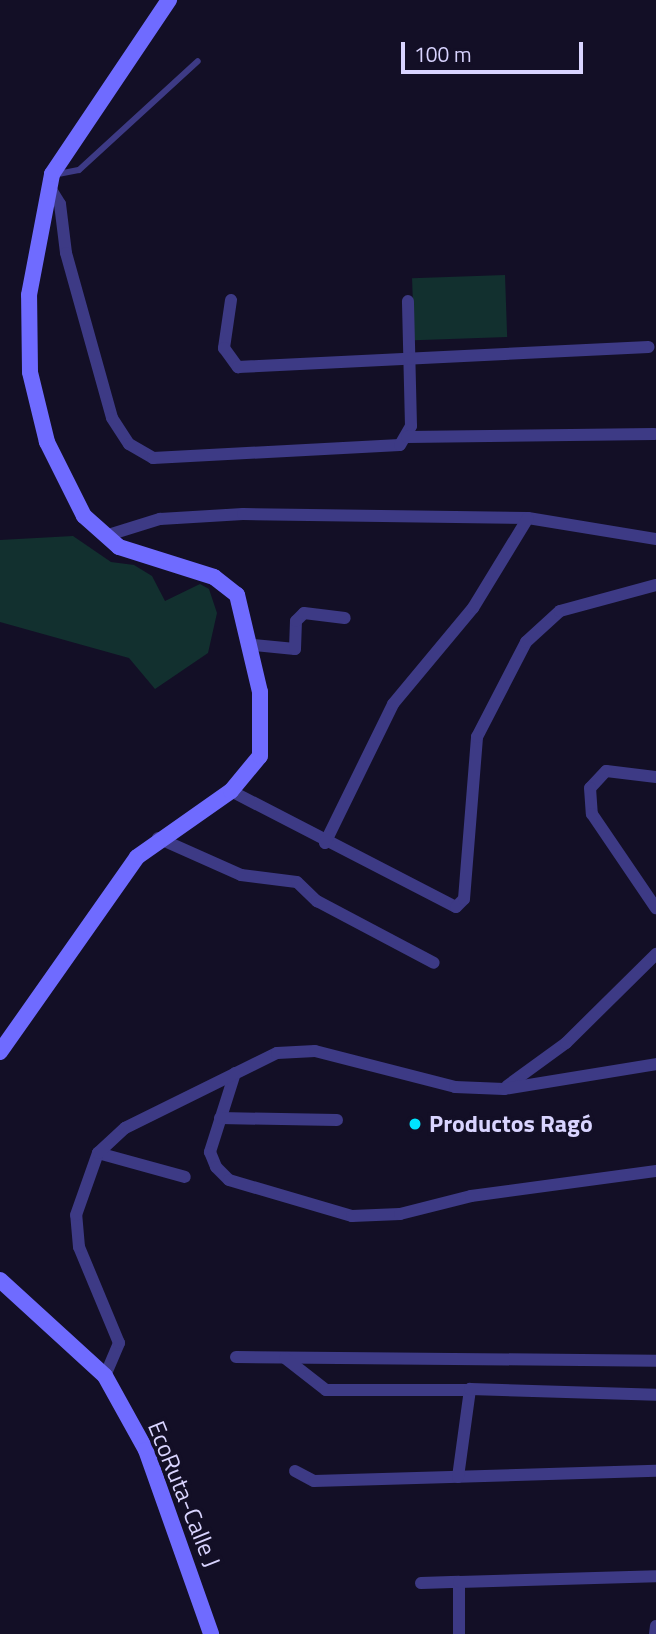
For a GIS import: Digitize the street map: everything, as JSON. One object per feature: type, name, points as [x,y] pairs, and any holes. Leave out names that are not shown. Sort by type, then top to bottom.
[{"type":"main road","points":[[0,1052],[137,857],[159,838],[231,791],[260,756],[253,645],[247,617],[228,586],[131,552],[105,536],[84,516],[61,478],[34,392],[30,295],[51,181],[169,0]]},
{"type":"main road","name":"EcoRuta-Calle J","points":[[0,1280],[106,1376],[146,1450],[211,1634]]},
{"type":"street","points":[[51,181],[60,204],[66,253],[112,418],[129,444],[153,458],[400,445],[407,437],[408,300]]},
{"type":"street","points":[[231,300],[224,348],[233,366],[649,347]]},
{"type":"street","points":[[407,437],[653,434]]},
{"type":"street","points":[[105,536],[160,519],[243,514],[528,518],[656,539]]},
{"type":"street","points":[[325,843],[393,704],[472,608],[528,518]]},
{"type":"street","points":[[231,791],[325,843],[452,907],[460,905],[477,737],[496,690],[526,642],[560,611],[656,585]]},
{"type":"street","points":[[253,645],[295,649],[296,621],[304,613],[345,618]]},
{"type":"street","points":[[656,777],[606,771],[590,788],[592,814],[656,908]]},
{"type":"street","points":[[159,838],[241,875],[297,882],[317,901],[434,963]]},
{"type":"street","points":[[504,1089],[566,1044],[656,954]]},
{"type":"street","points":[[106,1376],[119,1343],[76,1230],[83,1182],[98,1153],[125,1128],[277,1053],[315,1051],[454,1087],[504,1089],[656,1064]]},
{"type":"street","points":[[235,1073],[210,1152],[229,1180],[352,1216],[400,1214],[471,1196],[656,1171]]},
{"type":"street","points":[[220,1118],[337,1120]]},
{"type":"street","points":[[98,1153],[185,1177]]},
{"type":"street","points":[[236,1357],[656,1361]]},
{"type":"street","points":[[282,1357],[326,1390],[466,1390],[656,1395]]},
{"type":"street","points":[[458,1477],[466,1390]]},
{"type":"street","points":[[295,1471],[314,1481],[656,1471]]},
{"type":"street","points":[[421,1583],[656,1576]]},
{"type":"street","points":[[459,1582],[459,1634]]},
{"type":"street","points":[[655,1634],[656,1626]]},
{"type":"lane","points":[[51,181],[79,170],[198,61]]},
{"type":"green space","points":[[505,275],[507,337],[414,340],[412,278]]},
{"type":"green space","points":[[73,536],[111,562],[134,565],[152,576],[165,601],[200,584],[209,589],[217,613],[208,653],[155,689],[129,658],[0,622],[0,540]]},
{"type":"place","name":"Productos Ragó","points":[[415,1124]]}]
